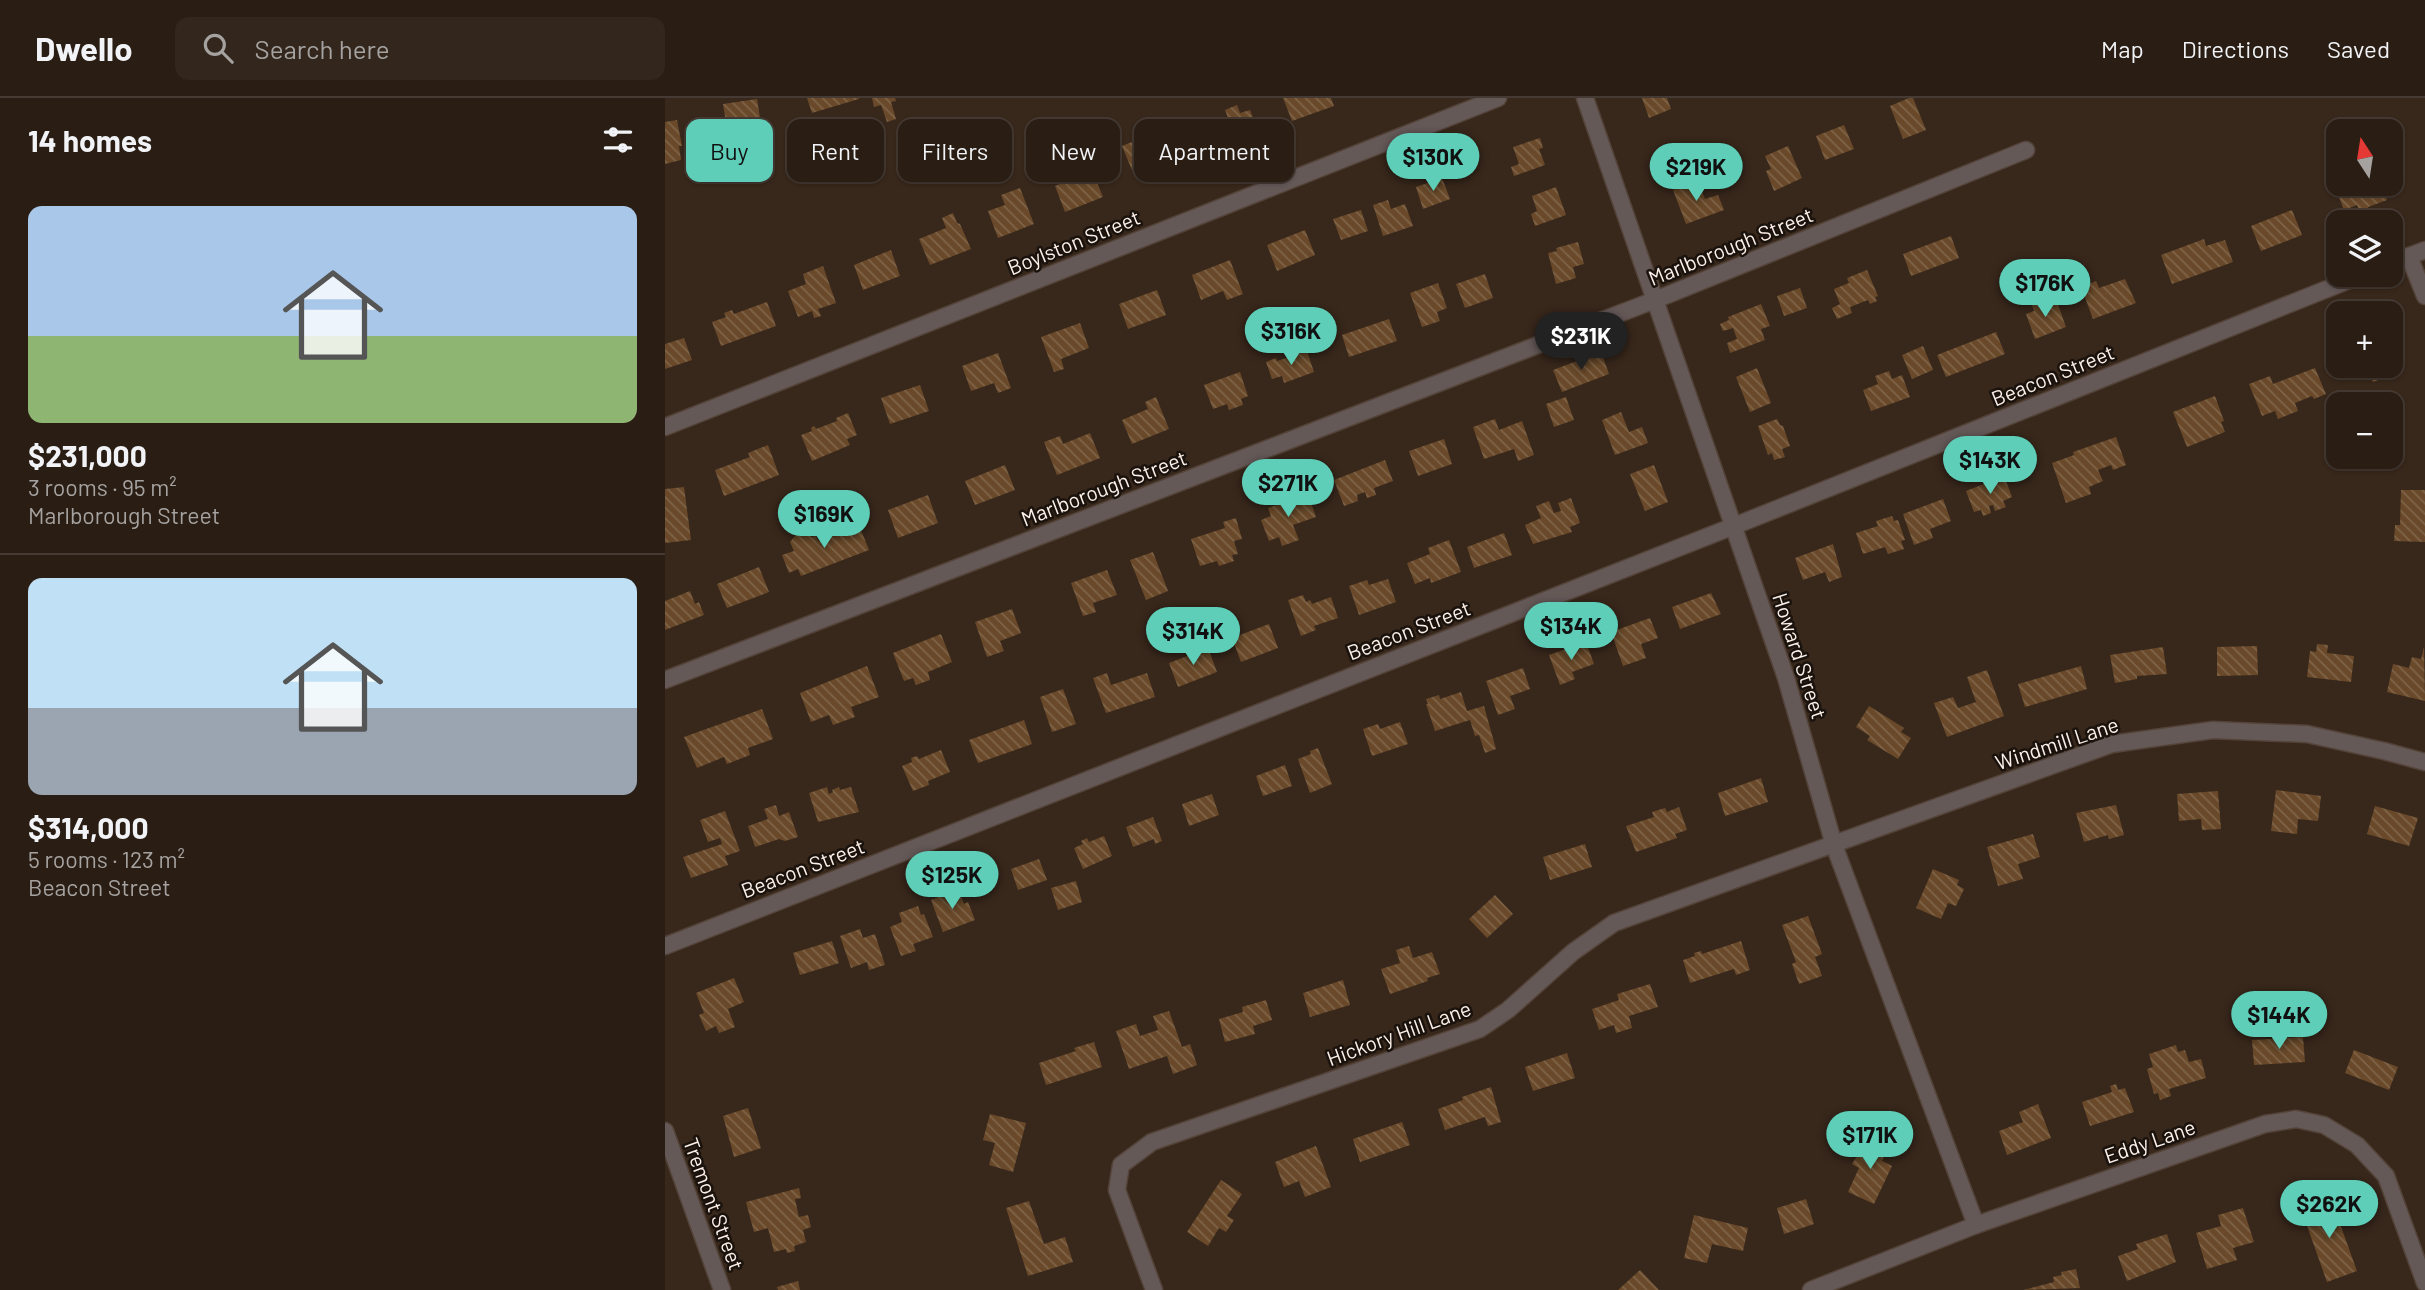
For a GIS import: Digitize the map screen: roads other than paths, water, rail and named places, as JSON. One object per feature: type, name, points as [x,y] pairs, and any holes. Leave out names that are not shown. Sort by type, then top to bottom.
[{"type":"street","name":"Boylston Street","points":[[665,427],[1498,98]]},
{"type":"street","name":"Howard Street","points":[[1585,98],[1787,678],[1834,845],[1976,1225]]},
{"type":"street","name":"Marlborough Street","points":[[665,680],[1655,300],[2026,150]]},
{"type":"street","points":[[2403,258],[2425,250]]},
{"type":"street","points":[[2409,256],[2425,296]]},
{"type":"street","name":"Beacon Street","points":[[665,946],[1734,526],[2332,287]]},
{"type":"street","name":"Windmill Lane","points":[[1834,845],[2112,744],[2188,733],[2213,730],[2307,734],[2425,762]]},
{"type":"street","name":"Hickory Hill Lane","points":[[1154,1290],[1117,1190],[1121,1165],[1152,1142],[1480,1029],[1508,1010],[1573,952],[1614,923],[1834,845]]},
{"type":"street","name":"Eddy Lane","points":[[1811,1290],[1976,1225],[2265,1124],[2296,1119],[2325,1125],[2357,1145],[2385,1176],[2425,1283]]},
{"type":"street","name":"Tremont Street","points":[[665,1131],[722,1290]]}]
